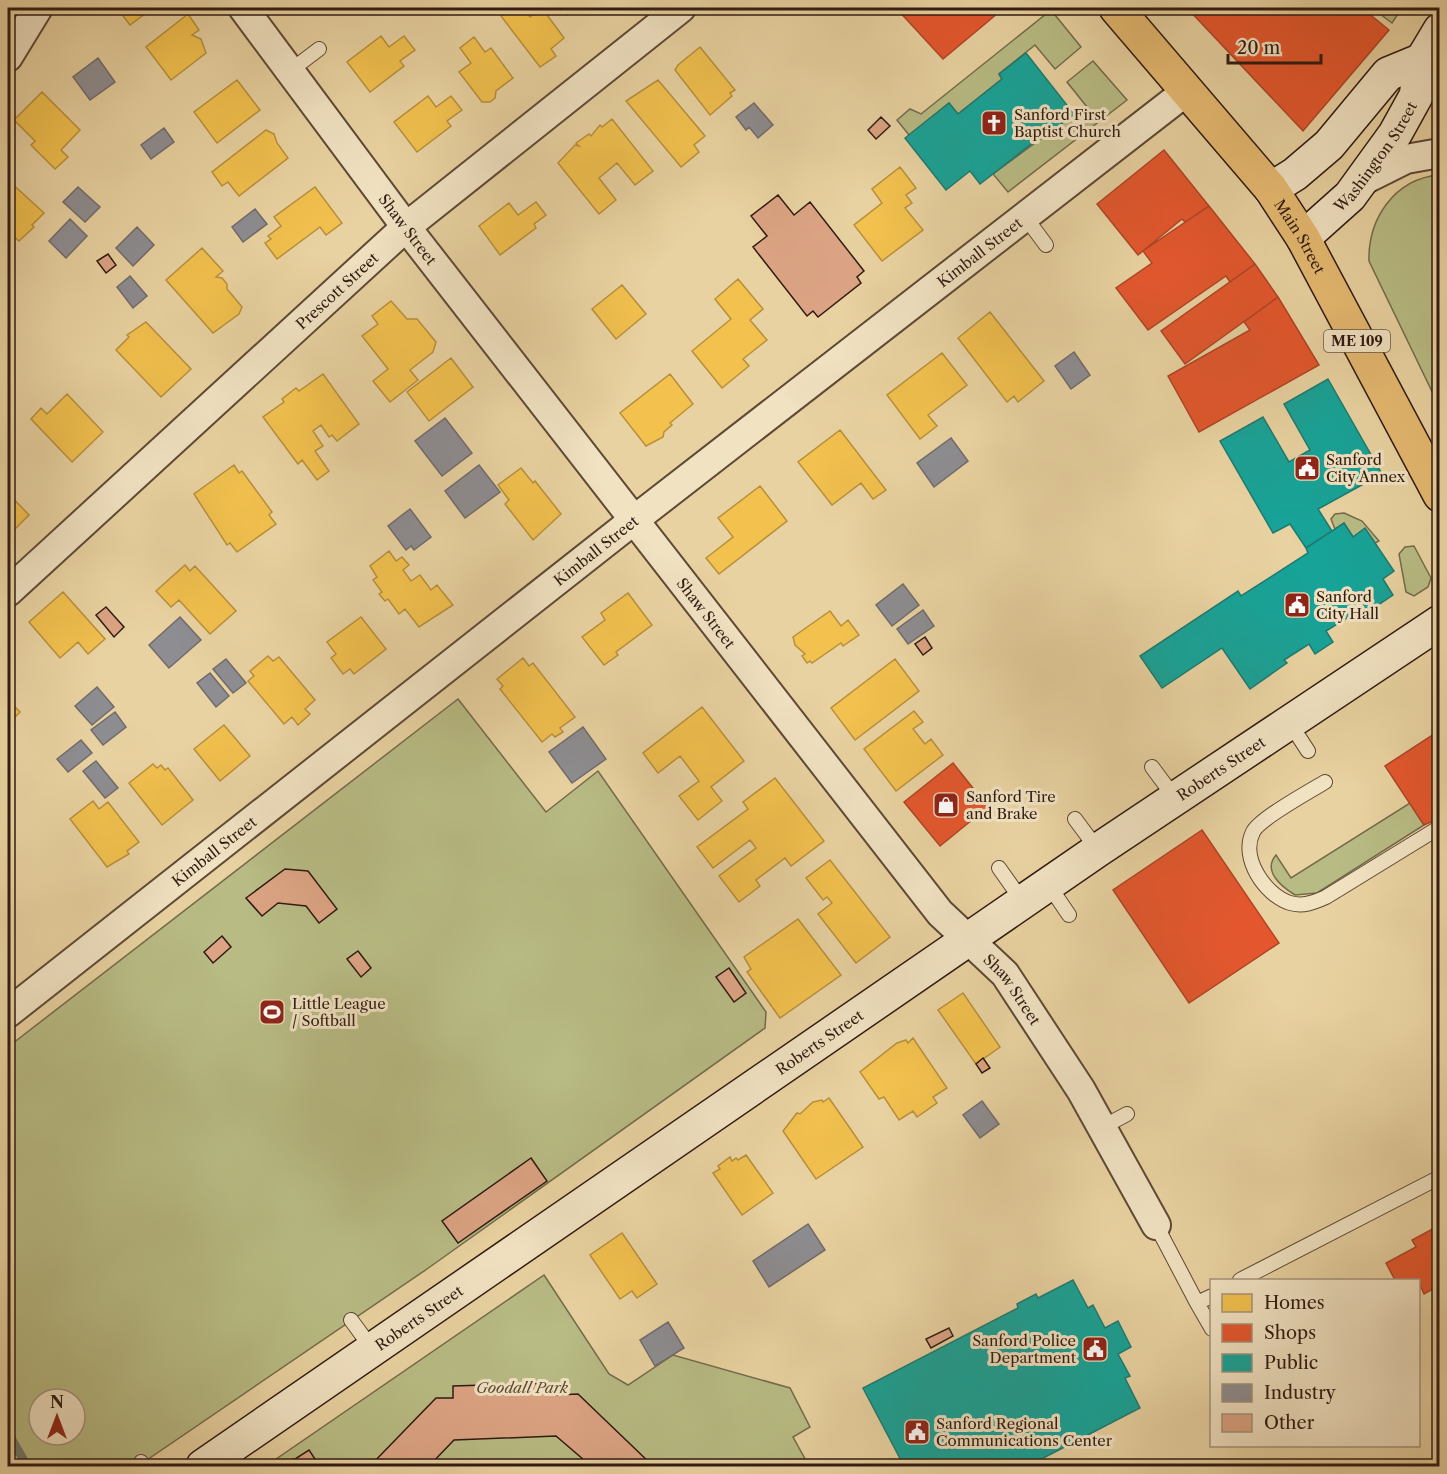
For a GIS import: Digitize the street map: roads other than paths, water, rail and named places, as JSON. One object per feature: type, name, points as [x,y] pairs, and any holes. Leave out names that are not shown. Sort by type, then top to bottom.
[{"type":"highway","name":"Main Street","points":[[1116,8],[1271,189],[1303,238],[1440,495]]},
{"type":"street","points":[[8,57],[38,8]]},
{"type":"street","name":"Shaw Street","points":[[243,8],[406,227],[940,913],[1005,974],[1081,1090],[1156,1225]]},
{"type":"street","name":"Prescott Street","points":[[8,592],[406,227],[681,8]]},
{"type":"street","name":"Washington Street","points":[[1303,238],[1330,217],[1362,181],[1395,134],[1416,96],[1422,60],[1440,30]]},
{"type":"street","points":[[1271,189],[1295,174],[1329,145],[1388,74],[1422,60],[1440,90]]},
{"type":"street","name":"Kimball Street","points":[[8,1013],[634,520],[1188,90]]},
{"type":"street","points":[[1362,181],[1406,159],[1440,153]]},
{"type":"street","name":"Roberts Street","points":[[203,1467],[1098,850],[1440,622]]},
{"type":"lane","points":[[290,71],[319,49]]},
{"type":"lane","points":[[1026,218],[1046,245]]},
{"type":"lane","points":[[1290,722],[1308,751]]},
{"type":"lane","points":[[1152,767],[1175,798]]},
{"type":"lane","points":[[1325,782],[1259,824],[1250,840],[1249,851],[1257,873],[1274,893],[1292,903],[1313,903],[1326,897],[1440,827]]},
{"type":"lane","points":[[1075,819],[1098,850]]},
{"type":"lane","points":[[999,868],[1069,915]]},
{"type":"lane","points":[[1101,1128],[1127,1114]]},
{"type":"lane","points":[[1244,1279],[1440,1177]]},
{"type":"lane","points":[[1156,1225],[1210,1326]]},
{"type":"lane","points":[[1197,1303],[1210,1297]]},
{"type":"lane","points":[[351,1320],[373,1350]]},
{"type":"waterway","points":[[8,1433],[27,1466]]},
{"type":"place","name":"Sanford First Baptist Church","points":[[994,123]]},
{"type":"place","name":"Sanford City Annex","points":[[1307,468]]},
{"type":"place","name":"Sanford City Hall","points":[[1297,605]]},
{"type":"place","name":"Sanford Tire and Brake","points":[[946,805]]},
{"type":"place","name":"Little League / Softball","points":[[272,1012]]},
{"type":"place","name":"Sanford Police Department","points":[[1095,1349]]},
{"type":"place","name":"Sanford Regional Communications Center","points":[[917,1432]]},
{"type":"park label","name":"Goodall Park","points":[[522,1387]]}]
